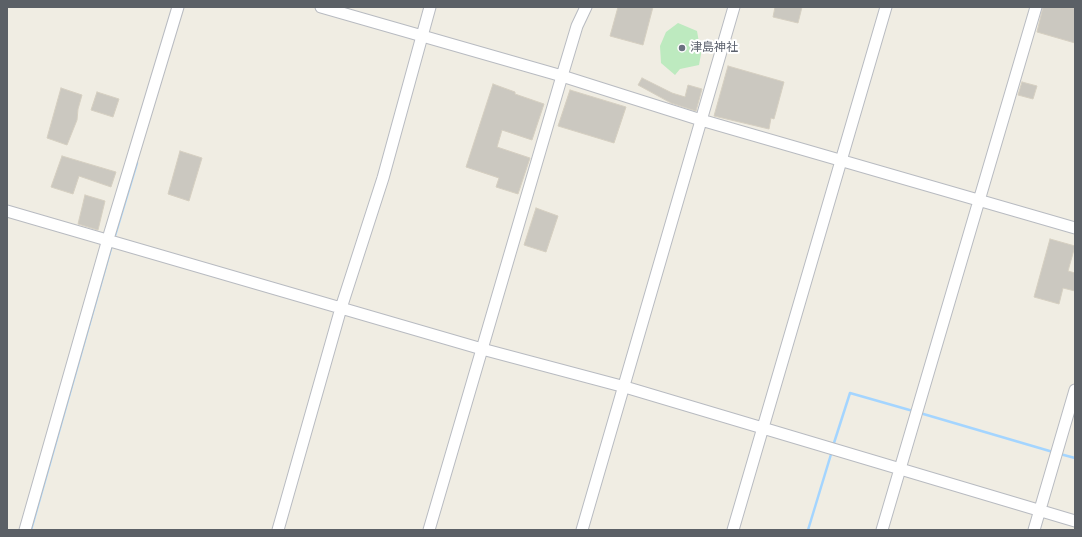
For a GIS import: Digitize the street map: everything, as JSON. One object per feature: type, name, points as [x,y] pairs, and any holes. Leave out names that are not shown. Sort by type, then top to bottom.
[{"type":"street","points":[[25,530],[108,239],[178,7]]},
{"type":"street","points":[[321,7],[562,76],[701,120],[1075,228]]},
{"type":"street","points":[[278,530],[341,308],[383,178],[430,7]]},
{"type":"street","points":[[429,530],[577,26],[586,7]]},
{"type":"street","points":[[582,530],[625,387],[734,7]]},
{"type":"street","points":[[733,530],[886,7]]},
{"type":"street","points":[[882,530],[1036,7]]},
{"type":"street","points":[[7,211],[108,239],[482,349],[625,387],[1075,521]]},
{"type":"street","points":[[1034,530],[1075,390]]},
{"type":"green space","points":[[678,23],[697,31],[701,54],[699,65],[680,69],[675,75],[661,63],[660,46],[666,32]]},
{"type":"building","points":[[618,7],[653,7],[643,45],[610,36]]},
{"type":"building","points":[[775,7],[802,7],[798,23],[773,17]]},
{"type":"building","points":[[1043,7],[1075,8],[1075,43],[1037,32]]},
{"type":"building","points":[[728,66],[784,82],[774,119],[771,118],[769,129],[714,116]]},
{"type":"building","points":[[642,78],[672,93],[685,97],[688,85],[702,89],[696,111],[671,103],[638,85]]},
{"type":"building","points":[[1022,82],[1037,86],[1033,99],[1018,95]]},
{"type":"building","points":[[493,84],[515,92],[515,94],[544,104],[532,140],[502,130],[497,147],[530,158],[518,194],[496,187],[499,178],[466,167]]},
{"type":"building","points":[[61,88],[82,95],[77,120],[67,145],[47,138]]},
{"type":"building","points":[[570,90],[626,107],[614,143],[558,126]]},
{"type":"building","points":[[97,92],[119,99],[113,117],[91,110]]},
{"type":"building","points":[[180,151],[202,158],[189,201],[168,194]]},
{"type":"building","points":[[62,156],[116,172],[111,187],[79,176],[73,194],[51,187]]},
{"type":"building","points":[[85,195],[105,201],[98,230],[78,224]]},
{"type":"building","points":[[536,208],[558,216],[546,252],[524,245]]},
{"type":"building","points":[[1050,239],[1075,246],[1068,271],[1075,273],[1075,291],[1063,288],[1059,304],[1034,297]]},
{"type":"waterway","points":[[114,239],[137,163]]},
{"type":"waterway","points":[[31,530],[112,245]]},
{"type":"waterway","points":[[833,446],[850,393],[913,411]]},
{"type":"waterway","points":[[920,413],[1053,452]]},
{"type":"waterway","points":[[808,530],[832,451]]},
{"type":"waterway","points":[[1060,454],[1075,458]]},
{"type":"place","name":"津島神社","points":[[682,48]]}]
